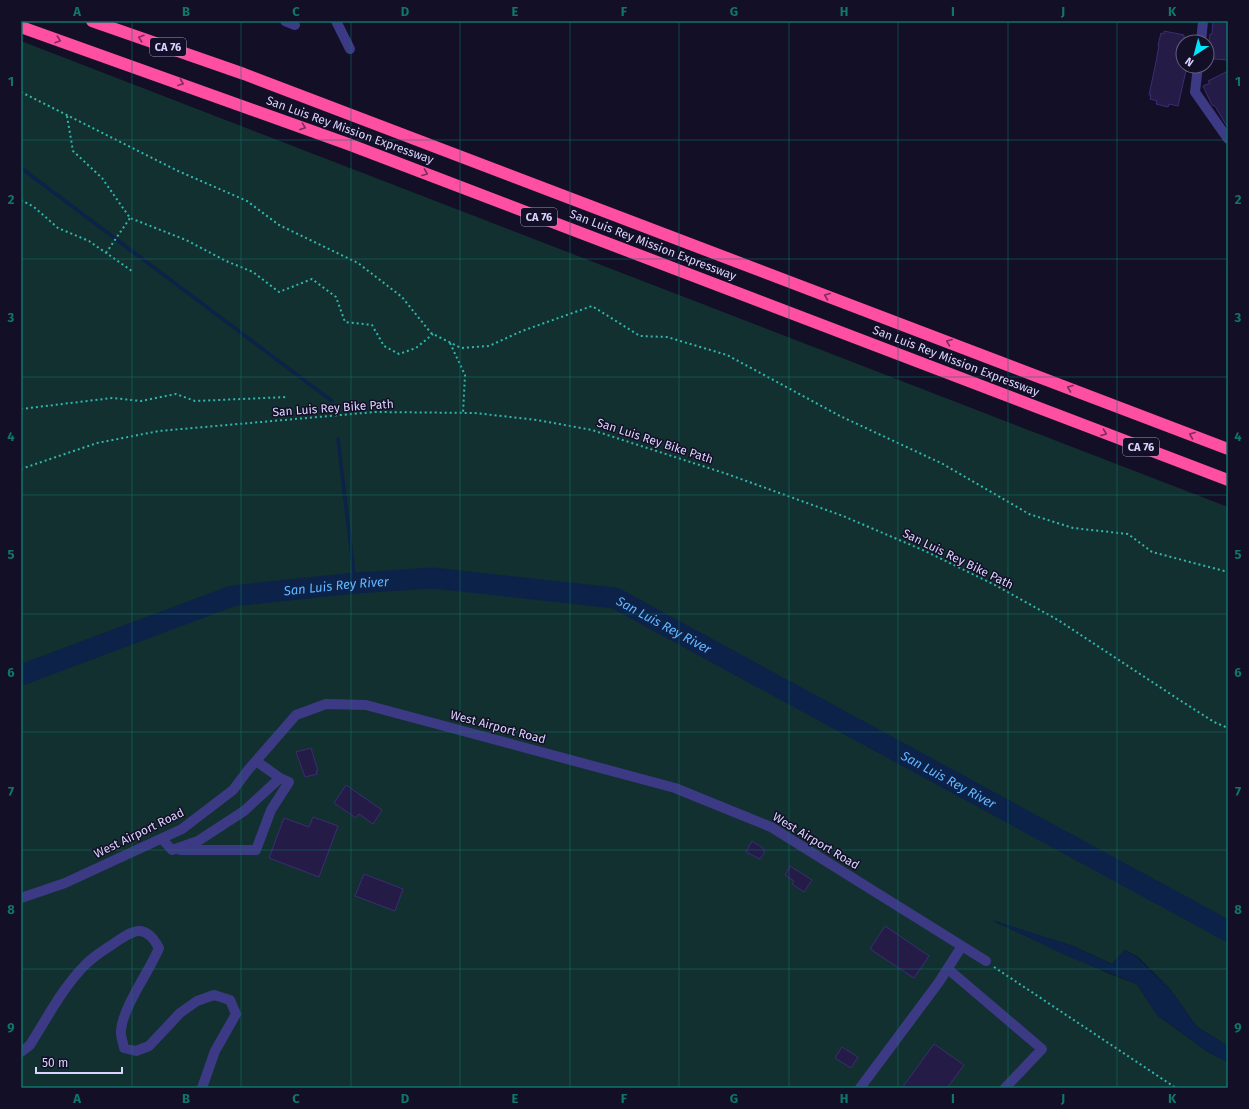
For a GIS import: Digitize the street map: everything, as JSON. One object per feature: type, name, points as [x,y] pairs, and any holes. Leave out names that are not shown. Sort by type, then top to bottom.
[{"type":"highway","name":"San Luis Rey Mission Expressway","points":[[92,21],[273,85],[1228,448]]},
{"type":"highway","name":"San Luis Rey Mission Expressway","points":[[21,27],[172,79],[348,144],[1228,480]]},
{"type":"street","points":[[285,21],[295,25]]},
{"type":"street","points":[[336,21],[350,49]]},
{"type":"street","points":[[1202,34],[1203,21]]},
{"type":"street","points":[[1197,74],[1195,92],[1228,139]]},
{"type":"street","name":"West Airport Road","points":[[21,898],[65,883],[182,829],[233,790],[296,714],[326,704],[366,705],[682,791],[771,827],[986,961]]},
{"type":"street","points":[[162,839],[172,850],[256,850],[271,810],[289,782],[280,778],[256,761]]},
{"type":"street","points":[[172,850],[198,841],[244,812],[280,778]]},
{"type":"street","points":[[21,1052],[30,1045],[71,981],[87,963],[132,931],[144,931],[152,935],[159,948],[152,966],[124,1016],[120,1031],[124,1048],[136,1051],[149,1046],[180,1013],[197,1001],[214,995],[230,1000],[236,1014],[215,1051],[202,1088]]},
{"type":"street","points":[[860,1088],[948,969],[962,946]]},
{"type":"street","points":[[948,969],[1042,1049],[1005,1088]]},
{"type":"path","points":[[21,92],[178,171],[247,201],[279,225],[358,263],[402,297],[433,334],[461,348],[490,346],[522,331],[592,306],[640,336],[667,337],[727,355],[840,416],[943,464],[1029,514],[1073,528],[1128,534],[1152,552],[1228,572]]},
{"type":"path","points":[[67,116],[73,151],[102,178],[130,218],[186,240],[226,261],[253,272],[279,292],[312,279],[336,297],[345,322],[372,325],[384,346],[399,354],[416,348],[433,334]]},
{"type":"path","points":[[21,200],[34,207],[58,228],[89,241],[132,271]]},
{"type":"path","points":[[106,253],[130,218]]},
{"type":"path","points":[[450,343],[465,375],[463,413]]},
{"type":"path","points":[[21,408],[112,398],[141,401],[176,394],[195,401],[288,397]]},
{"type":"path","name":"San Luis Rey Bike Path","points":[[21,469],[97,443],[159,431],[375,412],[463,413],[537,420],[592,430],[727,474],[843,516],[925,551],[995,585],[1052,616],[1214,722],[1228,728]]},
{"type":"path","points":[[986,961],[1176,1088]]},
{"type":"green space","points":[[21,41],[1228,507],[1228,1046],[1197,1027],[1170,989],[1138,957],[1125,950],[1112,964],[1073,946],[993,921],[1108,973],[1137,984],[1157,1015],[1208,1052],[1228,1062],[1228,1088],[21,1088]]},
{"type":"water","points":[[990,919],[1073,946],[1112,964],[1125,950],[1137,957],[1170,989],[1197,1027],[1228,1046],[1228,1062],[1208,1052],[1157,1015],[1137,984],[1067,956]]},
{"type":"building","points":[[1213,21],[1228,21],[1228,60],[1215,59],[1215,34],[1212,34]]},
{"type":"building","points":[[1164,31],[1179,34],[1175,34],[1175,74],[1185,74],[1178,106],[1169,104],[1168,107],[1156,104],[1157,101],[1150,99],[1151,95],[1149,95],[1158,45],[1161,33],[1164,34]]},
{"type":"building","points":[[1228,71],[1228,128],[1215,106],[1212,105],[1203,86],[1210,83],[1208,81]]},
{"type":"building","points":[[311,748],[318,771],[316,771],[317,774],[305,777],[296,752]]},
{"type":"building","points":[[346,785],[382,810],[373,824],[359,814],[356,818],[334,803]]},
{"type":"building","points":[[313,817],[338,826],[319,877],[269,858],[284,818],[309,827]]},
{"type":"building","points":[[752,841],[765,851],[760,859],[746,852]]},
{"type":"building","points":[[790,866],[812,880],[804,892],[792,884],[794,881],[785,875]]},
{"type":"building","points":[[364,874],[403,889],[395,911],[355,896]]},
{"type":"building","points":[[885,926],[929,956],[914,978],[870,949]]},
{"type":"building","points":[[934,1044],[964,1065],[947,1088],[902,1088]]},
{"type":"building","points":[[842,1047],[858,1057],[851,1068],[835,1058]]},
{"type":"waterway","points":[[21,168],[332,401]]},
{"type":"waterway","points":[[338,439],[355,583]]},
{"type":"waterway","name":"San Luis Rey River","points":[[21,675],[232,596],[355,583],[433,578],[615,598],[1228,931]]}]
